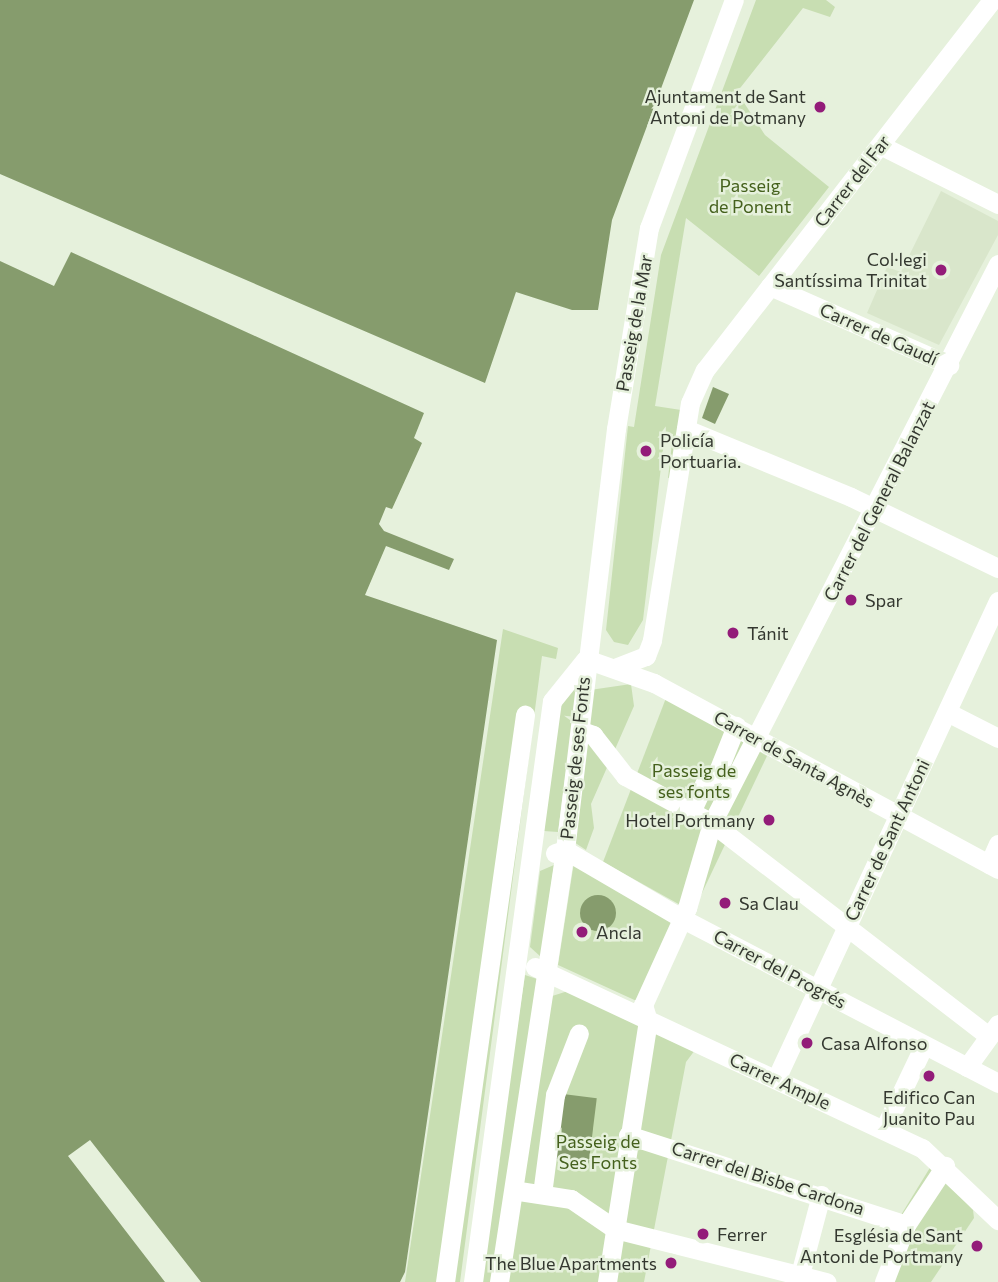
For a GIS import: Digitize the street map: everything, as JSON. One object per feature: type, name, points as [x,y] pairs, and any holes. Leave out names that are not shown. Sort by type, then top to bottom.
[{"type":"street","name":"Passeig de la Mar","points":[[586,659],[616,429],[649,228],[734,0]]},
{"type":"street","name":"Carrer del Far","points":[[646,656],[657,625],[690,402],[705,370],[992,0]]},
{"type":"street","points":[[880,145],[998,204]]},
{"type":"street","name":"Carrer del General Balanzat","points":[[745,731],[769,713],[949,365],[998,264]]},
{"type":"street","name":"Carrer de Gaudí","points":[[770,286],[949,365]]},
{"type":"street","points":[[686,429],[874,508],[998,568]]},
{"type":"street","name":"Carrer de Sant Antoni","points":[[776,1079],[998,601]]},
{"type":"street","points":[[617,667],[646,656],[654,683]]},
{"type":"street","name":"Carrer de Santa Agnès","points":[[586,659],[617,667],[654,683],[745,731],[767,747],[993,866]]},
{"type":"street","name":"Passeig de ses Fonts","points":[[499,1282],[544,971],[565,849],[586,659]]},
{"type":"street","name":"Passeig de ses Fonts","points":[[473,1282],[534,860],[552,701],[586,659]]},
{"type":"street","points":[[947,712],[998,738]]},
{"type":"street","points":[[445,1282],[525,715]]},
{"type":"street","points":[[691,812],[707,778],[716,776],[745,731]]},
{"type":"street","points":[[607,1282],[648,1021],[643,1005],[683,919],[712,823],[745,731]]},
{"type":"street","points":[[585,732],[593,735],[625,776],[712,823],[846,926],[993,1030],[967,1067]]},
{"type":"street","points":[[993,866],[998,844]]},
{"type":"street","points":[[534,860],[565,849]]},
{"type":"street","name":"Carrer del Progrés","points":[[565,849],[683,919],[998,1083]]},
{"type":"street","name":"Carrer Ample","points":[[519,958],[648,1021],[922,1147],[945,1166],[998,1220]]},
{"type":"street","points":[[542,1194],[555,1095],[579,1033]]},
{"type":"street","points":[[884,1129],[924,1045]]},
{"type":"street","name":"Carrer del Bisbe Cardona","points":[[628,1135],[821,1195],[906,1225]]},
{"type":"street","points":[[884,1282],[906,1225],[945,1166]]},
{"type":"street","points":[[519,1191],[571,1199],[615,1229],[799,1278],[826,1282]]},
{"type":"street","points":[[799,1278],[821,1195]]},
{"type":"shaded area","points":[[0,0],[694,0],[612,220],[598,310],[572,310],[516,292],[485,383],[0,174]]},
{"type":"shaded area","name":"Col·legi Santíssima Trinitat","points":[[941,191],[998,221],[998,235],[939,345],[867,313],[887,267],[901,272]]},
{"type":"shaded area","points":[[71,252],[424,413],[414,438],[422,443],[392,509],[386,507],[379,524],[384,531],[454,559],[449,570],[386,546],[365,595],[497,640],[405,1272],[400,1282],[201,1282],[90,1140],[68,1156],[165,1282],[0,1282],[0,261],[54,286]]},
{"type":"shaded area","points":[[713,387],[729,394],[715,424],[702,418]]},
{"type":"shaded area","points":[[598,895],[611,900],[616,913],[611,926],[598,931],[585,926],[580,913],[585,900]]},
{"type":"shaded area","points":[[563,1094],[597,1098],[589,1163],[555,1159]]},
{"type":"green space","name":"Passeig de Ponent","points":[[756,0],[826,0],[835,7],[830,17],[803,8],[737,92],[765,135],[829,187],[759,276],[686,218],[655,406],[681,410],[672,477],[668,478],[673,434],[665,433],[643,620],[628,645],[614,642],[606,630],[628,426],[634,427],[661,255]]},
{"type":"green space","points":[[503,629],[558,648],[556,659],[542,656],[460,1282],[405,1282]]},
{"type":"green space","points":[[578,681],[558,832],[544,831],[557,704]]},
{"type":"green space","name":"Passeig de ses fonts","points":[[631,684],[634,706],[591,804],[594,828],[586,850],[571,840],[590,690]]},
{"type":"green space","name":"Passeig de ses fonts","points":[[666,698],[767,756],[693,912],[603,862]]},
{"type":"green space","points":[[574,862],[675,922],[641,1003],[558,965]]},
{"type":"green space","points":[[554,865],[541,957],[530,947],[540,871]]},
{"type":"green space","points":[[525,975],[537,979],[494,1282],[479,1282]]},
{"type":"green space","name":"Passeig de Ses Fonts","points":[[568,991],[695,1050],[686,1062],[644,1282],[505,1282],[549,997]]},
{"type":"green space","points":[[931,1166],[973,1210],[974,1218],[931,1282],[877,1282],[901,1215]]},
{"type":"place","name":"Ajuntament de Sant Antoni de Potmany","points":[[820,107]]},
{"type":"place","name":"Col·legi Santíssima Trinitat","points":[[941,270]]},
{"type":"place","name":"Policía Portuaria.","points":[[646,451]]},
{"type":"place","name":"Spar","points":[[851,600]]},
{"type":"place","name":"Tánit","points":[[733,633]]},
{"type":"place","name":"Hotel Portmany","points":[[769,820]]},
{"type":"place","name":"Sa Clau","points":[[725,903]]},
{"type":"place","name":"Ancla","points":[[582,932]]},
{"type":"place","name":"Casa Alfonso","points":[[807,1043]]},
{"type":"place","name":"Edifico Can Juanito Pau","points":[[929,1076]]},
{"type":"place","name":"Ferrer","points":[[703,1234]]},
{"type":"place","name":"Església de Sant Antoni de Portmany","points":[[977,1246]]},
{"type":"place","name":"The Blue Apartments","points":[[671,1263]]}]
